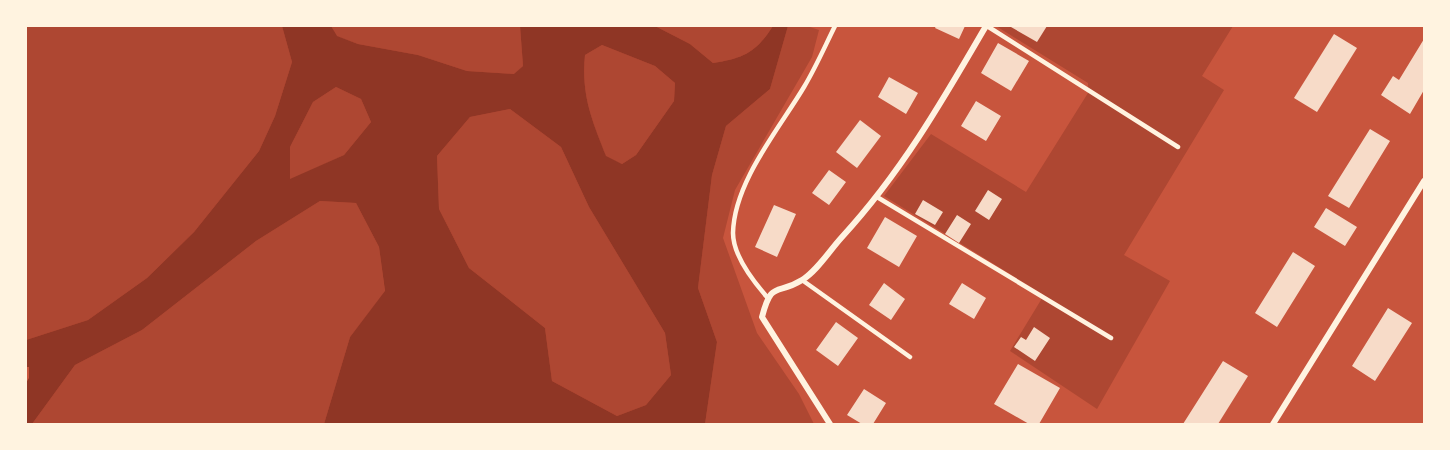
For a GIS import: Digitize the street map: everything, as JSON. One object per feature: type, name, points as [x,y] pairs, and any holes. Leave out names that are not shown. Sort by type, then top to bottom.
[{"type":"street","points":[[830,424],[762,316],[767,297],[777,288],[802,280],[877,197],[922,135],[987,26]]},
{"type":"street","points":[[1273,424],[1425,181]]},
{"type":"lane","points":[[767,297],[740,257],[733,235],[737,206],[759,158],[806,85],[835,26]]},
{"type":"lane","points":[[987,26],[1178,147]]},
{"type":"lane","points":[[877,197],[1111,339]]},
{"type":"lane","points":[[802,280],[910,357]]},
{"type":"shaded area","points":[[26,26],[282,26],[292,62],[275,116],[259,151],[194,232],[147,278],[88,320],[26,340]]},
{"type":"shaded area","points":[[282,26],[331,26],[337,36],[358,44],[418,55],[467,71],[514,74],[523,66],[520,26],[655,26],[690,44],[713,63],[733,59],[749,52],[761,42],[773,26],[788,26],[770,89],[726,126],[712,175],[698,288],[717,342],[705,424],[324,424],[350,337],[385,291],[379,247],[356,203],[320,201],[256,241],[142,330],[75,365],[32,424],[26,424],[26,383],[29,378],[29,367],[26,367],[26,340],[88,320],[147,278],[194,232],[259,151],[275,116],[292,62]],"holes":[[[602,45],[655,66],[675,83],[674,101],[636,155],[622,164],[606,156],[586,95],[585,55]],[[336,87],[361,99],[371,122],[344,155],[290,179],[290,147],[313,102]],[[510,109],[561,147],[589,207],[665,333],[671,375],[646,405],[617,416],[552,381],[545,328],[469,268],[439,209],[437,156],[470,117]]]},
{"type":"shaded area","points":[[331,26],[520,26],[523,66],[515,74],[467,71],[418,55],[358,44],[336,36]]},
{"type":"shaded area","points":[[655,26],[773,26],[761,42],[749,52],[733,59],[713,63],[690,44]]},
{"type":"shaded area","points":[[788,26],[807,26],[819,30],[812,57],[735,190],[723,238],[757,333],[799,394],[814,424],[705,424],[717,342],[698,288],[712,175],[726,126],[770,89]]},
{"type":"shaded area","points":[[996,26],[1233,26],[1202,76],[1224,90],[1124,255],[1170,281],[1097,409],[1010,351],[1044,295],[884,196],[931,134],[1026,192],[1088,93],[1088,83]]},
{"type":"shaded area","points":[[602,45],[655,66],[675,83],[674,101],[636,155],[622,164],[606,157],[586,95],[585,55]]},
{"type":"shaded area","points":[[336,87],[361,99],[371,122],[344,155],[290,180],[290,147],[313,102]]},
{"type":"shaded area","points":[[510,109],[561,147],[589,207],[665,333],[671,375],[646,405],[617,416],[552,381],[545,328],[469,268],[439,209],[437,156],[470,117]]},
{"type":"shaded area","points":[[320,201],[356,203],[379,247],[385,292],[350,337],[324,424],[32,424],[75,365],[142,330],[256,241]]},
{"type":"building","points":[[936,26],[965,26],[959,39],[935,28]]},
{"type":"building","points":[[1012,26],[1047,26],[1037,42]]},
{"type":"building","points":[[1334,34],[1357,48],[1317,112],[1294,98]]},
{"type":"building","points":[[1424,39],[1424,90],[1410,114],[1381,95],[1393,76],[1399,80]]},
{"type":"building","points":[[998,43],[1029,61],[1011,91],[981,73]]},
{"type":"building","points":[[889,77],[918,93],[906,114],[878,97]]},
{"type":"building","points":[[976,101],[1001,116],[986,141],[961,126]]},
{"type":"building","points":[[860,120],[881,136],[857,168],[836,152]]},
{"type":"building","points":[[1370,129],[1390,141],[1349,208],[1328,196]]},
{"type":"building","points":[[829,170],[846,182],[829,205],[812,193]]},
{"type":"building","points":[[988,190],[1002,199],[989,220],[975,211]]},
{"type":"building","points":[[923,200],[943,212],[935,225],[915,214]]},
{"type":"building","points":[[774,205],[796,214],[777,257],[755,247]]},
{"type":"building","points":[[1326,208],[1357,227],[1345,246],[1314,227]]},
{"type":"building","points":[[957,215],[971,224],[959,243],[945,234]]},
{"type":"building","points":[[885,217],[917,236],[899,267],[867,248]]},
{"type":"building","points":[[1293,252],[1315,266],[1277,327],[1255,313]]},
{"type":"building","points":[[884,283],[905,299],[891,320],[869,305]]},
{"type":"building","points":[[962,283],[986,298],[974,319],[949,304]]},
{"type":"building","points":[[1388,308],[1412,323],[1375,381],[1352,366]]},
{"type":"building","points":[[836,322],[858,338],[838,366],[816,350]]},
{"type":"building","points":[[1034,327],[1050,338],[1035,361],[1014,347],[1021,337],[1026,340]]},
{"type":"building","points":[[1223,361],[1248,376],[1218,424],[1183,424]]},
{"type":"building","points":[[1018,364],[1060,388],[1039,424],[1029,424],[994,404]]},
{"type":"building","points":[[864,389],[886,403],[873,424],[862,424],[847,415]]}]
